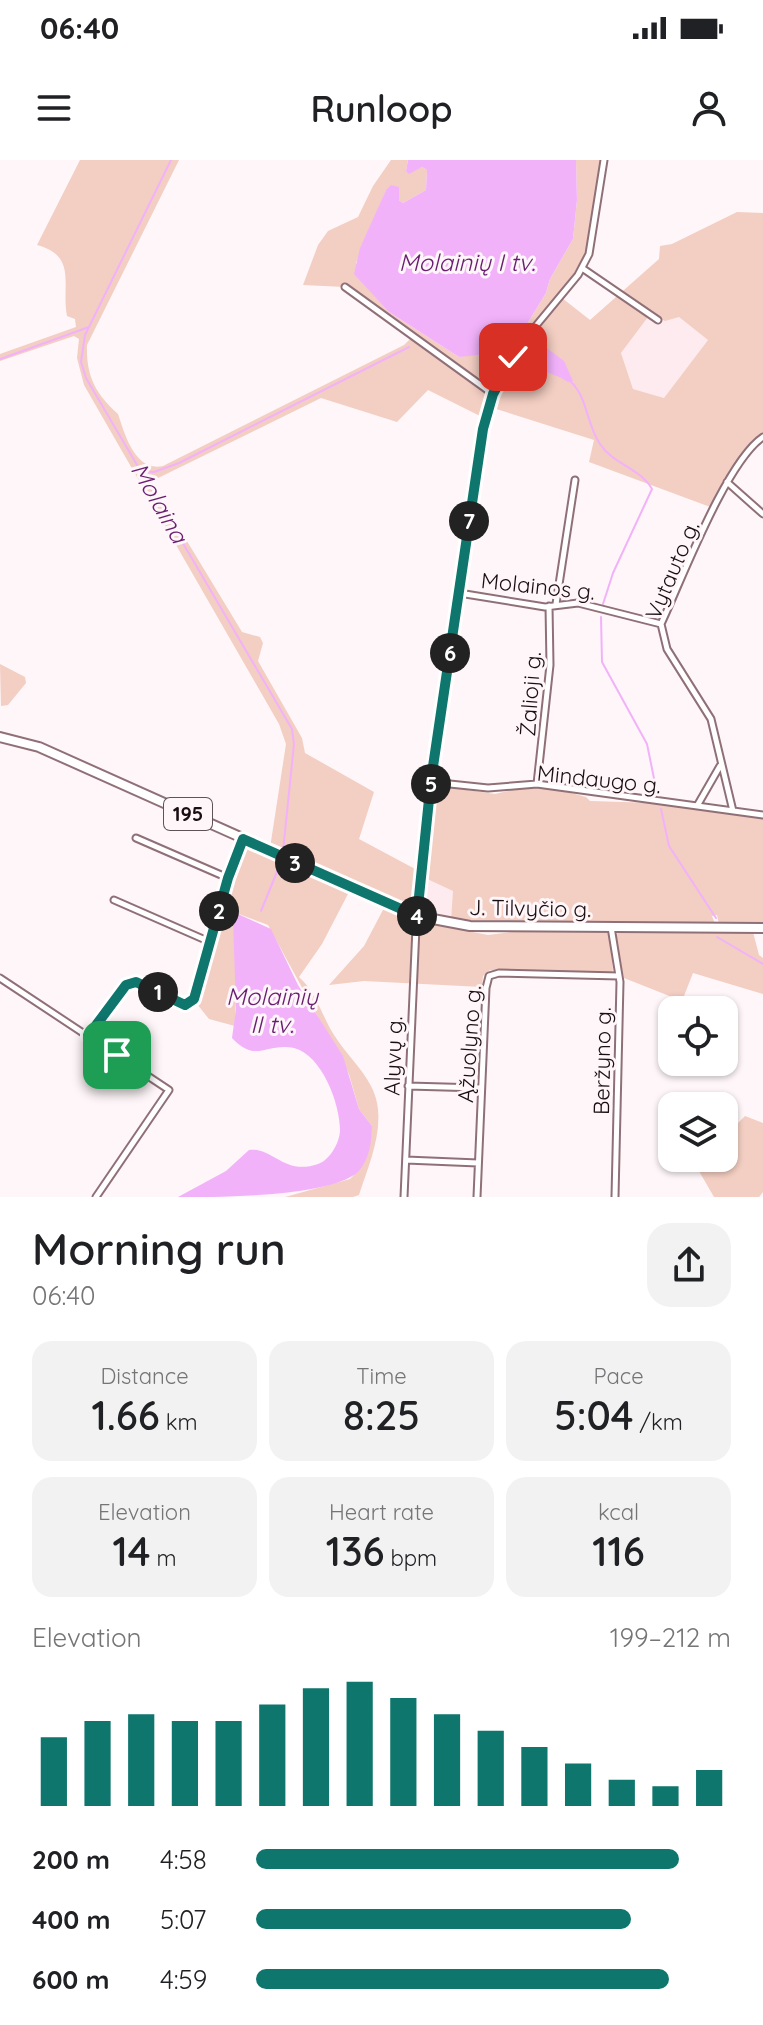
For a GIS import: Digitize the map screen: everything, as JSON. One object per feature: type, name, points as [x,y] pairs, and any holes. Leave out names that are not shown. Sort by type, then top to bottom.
[{"type":"main road","name":"J. Tilvyčio g.","points":[[0,737],[39,747],[417,916],[470,926],[763,928]]},
{"type":"street","points":[[604,160],[589,254],[582,268],[658,320]]},
{"type":"street","name":"Alyvų g.","points":[[404,1197],[417,916],[431,782],[483,429],[493,394],[528,333],[582,268]]},
{"type":"street","points":[[345,287],[493,394]]},
{"type":"street","name":"Vytauto g.","points":[[733,811],[711,719],[667,649],[661,624],[727,482],[745,453],[763,437]]},
{"type":"street","points":[[556,604],[575,480]]},
{"type":"street","points":[[727,482],[763,514]]},
{"type":"street","name":"Molainos g.","points":[[459,593],[549,606],[578,603],[661,624]]},
{"type":"street","name":"Žalioji g.","points":[[537,784],[550,665],[549,606]]},
{"type":"street","points":[[697,806],[720,765]]},
{"type":"street","name":"Mindaugo g.","points":[[431,782],[488,788],[537,784],[763,815]]},
{"type":"street","points":[[136,838],[228,878]]},
{"type":"street","points":[[88,1036],[131,982],[144,985],[180,1004],[192,1002],[228,878],[243,839]]},
{"type":"street","points":[[114,900],[210,942]]},
{"type":"street","name":"Beržyno g.","points":[[611,927],[619,976],[615,1197]]},
{"type":"street","name":"Ąžuolyno g.","points":[[477,1197],[480,1088],[489,976],[499,973],[619,976]]},
{"type":"street","points":[[0,978],[169,1090],[96,1197]]},
{"type":"street","points":[[408,1086],[480,1088]]},
{"type":"street","points":[[406,1160],[478,1163]]},
{"type":"shaded area","points":[[80,160],[179,160],[87,345],[88,366],[94,384],[118,414],[138,458],[153,466],[163,466],[404,345],[413,336],[345,287],[303,285],[318,245],[328,231],[358,217],[373,186],[391,160],[408,160],[406,171],[422,167],[427,170],[426,190],[403,203],[386,190],[356,263],[389,312],[459,357],[488,349],[510,352],[546,293],[550,279],[573,239],[577,200],[576,160],[604,160],[591,253],[583,273],[562,298],[590,320],[659,259],[660,246],[672,244],[737,212],[763,213],[763,435],[742,453],[713,508],[589,462],[594,440],[490,407],[486,419],[428,390],[397,422],[321,398],[154,480],[153,485],[242,632],[260,637],[263,643],[258,661],[302,738],[305,753],[374,792],[359,839],[417,870],[415,904],[412,908],[270,848],[286,744],[279,724],[84,385],[77,358],[79,339],[74,336],[0,361],[0,354],[76,327],[75,319],[67,316],[63,264],[50,250],[37,245]],"holes":[[[651,313],[665,321],[679,317],[708,340],[664,398],[633,389],[621,353]]]},
{"type":"shaded area","points":[[652,312],[679,317],[708,340],[664,398],[633,389],[621,353]]},
{"type":"shaded area","points":[[0,664],[25,677],[26,683],[8,705],[1,706]]},
{"type":"shaded area","points":[[537,784],[586,797],[590,801],[655,803],[763,818],[763,925],[719,924],[717,915],[712,916],[715,924],[451,921],[453,891],[425,878],[434,788],[441,786],[495,794]]},
{"type":"shaded area","points":[[245,846],[349,892],[322,944],[299,977],[314,997],[338,1042],[367,1079],[376,1099],[376,1140],[359,1195],[353,1197],[285,1197],[350,1179],[366,1155],[372,1126],[359,1109],[349,1074],[268,925],[239,914],[235,1026],[209,1019],[197,1004],[238,853]]},
{"type":"shaded area","points":[[425,878],[454,891],[451,921],[424,914],[420,910]]},
{"type":"shaded area","points":[[384,908],[413,919],[418,930],[422,923],[426,923],[488,935],[519,931],[607,932],[613,970],[611,973],[490,970],[483,976],[482,987],[364,981],[329,985],[364,946]]},
{"type":"shaded area","points":[[623,931],[753,932],[759,955],[763,958],[763,994],[693,973],[684,996],[669,996],[624,978],[614,935]]},
{"type":"shaded area","points":[[745,1116],[763,1123],[763,1192],[759,1197],[714,1197],[700,1172],[738,1172],[738,1123]]},
{"type":"water","name":"Molainių I tv.","points":[[408,160],[576,160],[577,200],[573,239],[550,279],[546,293],[510,352],[497,354],[488,349],[478,355],[459,357],[389,312],[354,274],[360,248],[386,190],[391,185],[399,187],[399,200],[403,203],[426,190],[427,170],[422,167],[409,174],[406,171]]},
{"type":"water","points":[[532,337],[564,361],[573,381],[568,382],[536,369],[520,358]]},
{"type":"water","name":"Molainių II tv.","points":[[238,914],[271,929],[298,985],[343,1056],[359,1109],[372,1126],[370,1144],[365,1162],[358,1172],[324,1186],[273,1194],[178,1197],[226,1171],[249,1150],[265,1152],[296,1166],[318,1164],[330,1155],[340,1135],[333,1094],[313,1060],[294,1048],[248,1050],[232,1038],[236,1009],[233,919]]},
{"type":"waterway","name":"Molaina","points":[[171,160],[85,335],[81,362],[86,378],[292,729],[294,744],[283,851]]},
{"type":"waterway","points":[[0,359],[89,327]]},
{"type":"waterway","points":[[140,471],[154,472],[179,463],[409,347]]},
{"type":"waterway","points":[[570,381],[576,387],[605,451],[641,476],[652,489],[613,573],[603,604]]},
{"type":"waterway","points":[[601,617],[602,662],[647,744],[658,798]]},
{"type":"waterway","points":[[661,809],[669,846],[716,918]]},
{"type":"waterway","name":"Molaina","points":[[261,911],[281,862]]},
{"type":"waterway","points":[[717,937],[763,964]]},
{"type":"route","points":[[117,1055],[88,1036],[126,985],[136,982],[180,1004],[188,1005],[194,999],[228,878],[243,839],[417,916],[431,780],[483,429],[493,394],[513,357]]}]
